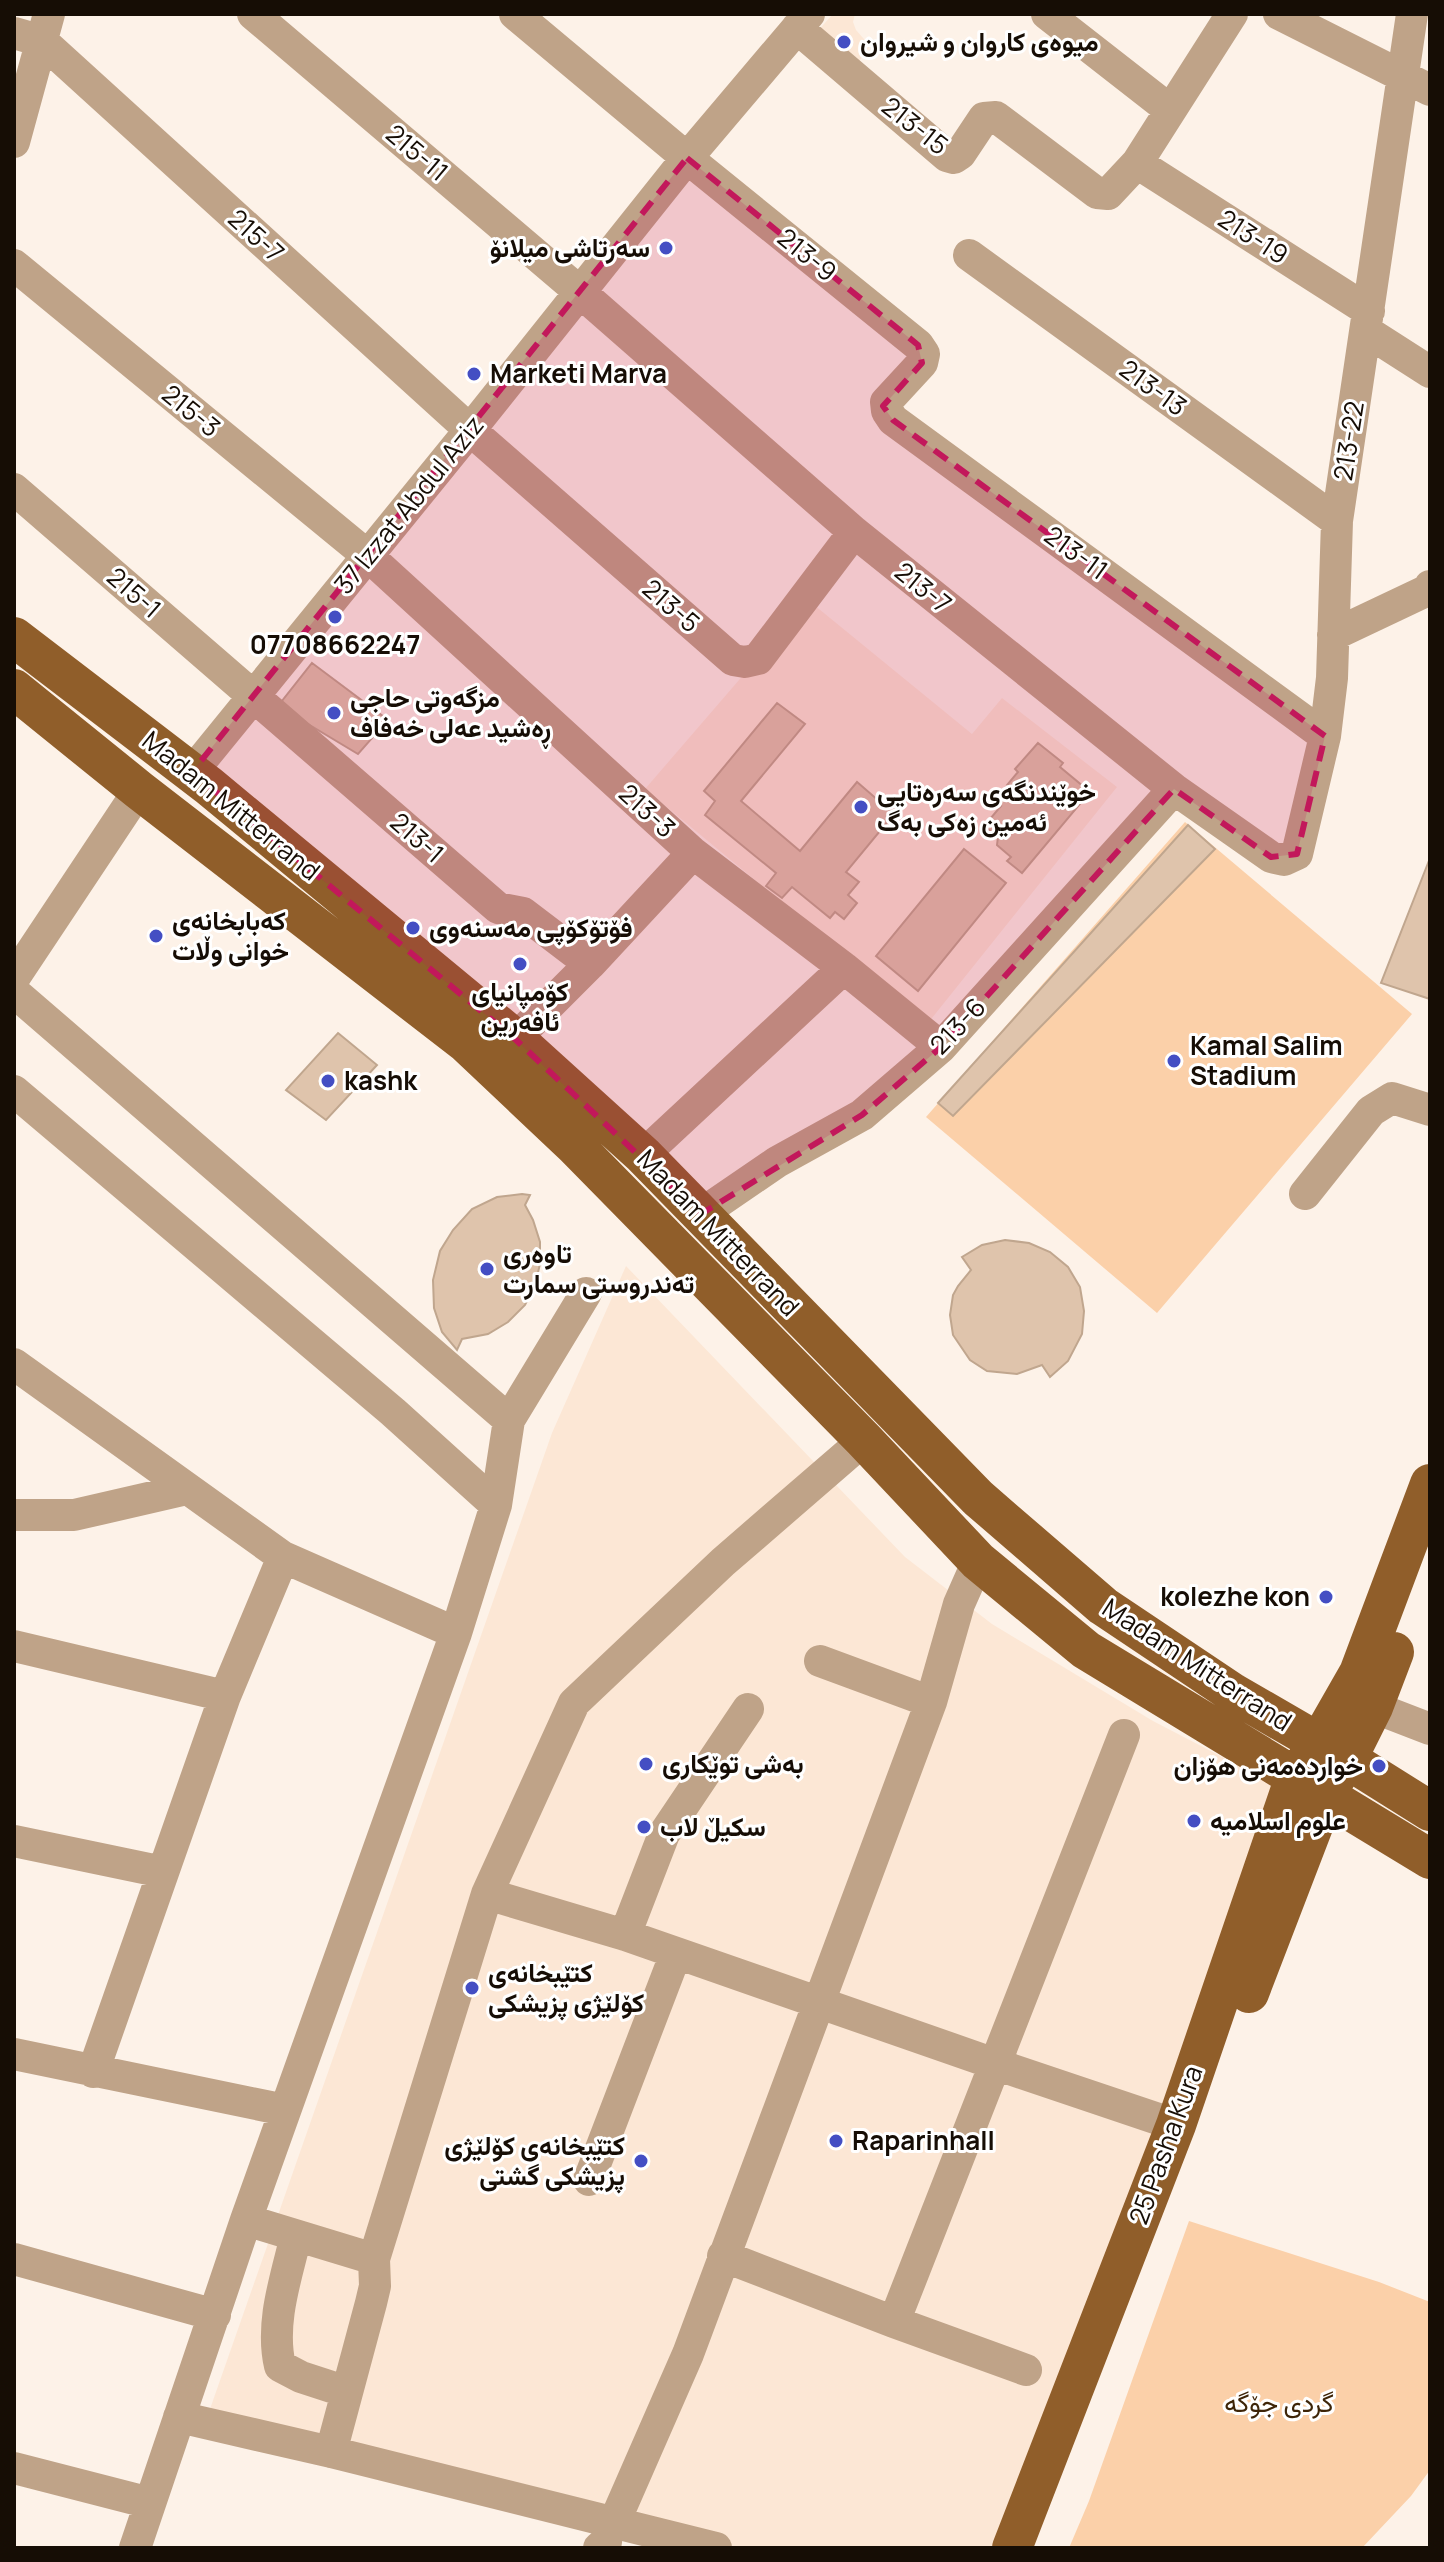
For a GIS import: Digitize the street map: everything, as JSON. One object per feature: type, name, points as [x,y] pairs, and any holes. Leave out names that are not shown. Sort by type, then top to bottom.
[{"type":"main road","name":"Madam Mitterrand","points":[[14,637],[192,772],[515,1039],[643,1155],[978,1498],[1103,1606],[1233,1693],[1430,1811]]},
{"type":"main road","name":"Madam Mitterrand","points":[[14,689],[139,790],[466,1043],[575,1146],[864,1440],[978,1561],[1086,1650],[1430,1859]]},
{"type":"main road","points":[[1333,1751],[1430,1484]]},
{"type":"main road","points":[[1333,1751],[1373,1707],[1430,1554]]},
{"type":"main road","name":"25 Pasha Kura","points":[[1012,2548],[1310,1786],[1333,1751]]},
{"type":"main road","name":"25 Pasha Kura","points":[[1041,2548],[1203,2112],[1310,1786]]},
{"type":"street","name":"215-11","points":[[253,14],[580,292]]},
{"type":"street","name":"213-9","points":[[515,14],[918,345],[924,354]]},
{"type":"street","points":[[1047,14],[1170,110]]},
{"type":"street","points":[[1137,163],[1232,14]]},
{"type":"street","points":[[1279,14],[1417,83]]},
{"type":"street","name":"213-22","points":[[1284,860],[1297,854],[1325,736],[1332,678],[1337,521],[1367,321],[1417,83],[1412,14]]},
{"type":"street","name":"37 Izzat Abdul Aziz","points":[[192,772],[687,158],[806,18]]},
{"type":"street","name":"213-15","points":[[806,18],[947,156],[954,158],[960,154],[984,118],[996,117],[1097,193],[1108,194],[1137,163]]},
{"type":"street","points":[[14,142],[35,29]]},
{"type":"street","name":"215-7","points":[[35,29],[470,430]]},
{"type":"street","name":"213-19","points":[[1137,163],[1367,321],[1430,372]]},
{"type":"street","name":"213-13","points":[[969,255],[1337,521]]},
{"type":"street","name":"215-3","points":[[14,265],[368,556]]},
{"type":"street","name":"213-7","points":[[580,292],[854,532],[1174,789],[1271,857],[1284,860]]},
{"type":"street","name":"213-11","points":[[924,354],[922,363],[886,402],[893,420],[1325,736]]},
{"type":"street","name":"213-5","points":[[470,430],[733,660],[745,662],[758,659],[854,532]]},
{"type":"street","name":"215-1","points":[[14,489],[253,697]]},
{"type":"street","name":"213-3","points":[[368,556],[693,853],[844,968],[941,1047]]},
{"type":"street","points":[[1333,635],[1429,588]]},
{"type":"street","name":"213-1","points":[[253,697],[498,908],[523,913],[590,964]]},
{"type":"street","name":"213-6","points":[[701,1214],[777,1162],[862,1115],[941,1047],[1174,789]]},
{"type":"street","points":[[14,978],[139,790]]},
{"type":"street","points":[[515,1039],[693,853]]},
{"type":"street","points":[[643,1155],[844,968]]},
{"type":"street","points":[[14,992],[509,1420]]},
{"type":"street","points":[[14,1091],[393,1412],[496,1505]]},
{"type":"street","points":[[1305,1194],[1371,1111],[1392,1098],[1430,1110]]},
{"type":"street","points":[[135,2548],[246,2220],[456,1633],[496,1505],[509,1420],[586,1293]]},
{"type":"street","points":[[14,1364],[283,1557],[456,1633]]},
{"type":"street","points":[[331,2452],[375,2286],[374,2259],[487,1894],[574,1703],[723,1562],[864,1440]]},
{"type":"street","points":[[14,1515],[74,1515],[187,1489]]},
{"type":"street","points":[[93,2072],[225,1696],[283,1557]]},
{"type":"street","points":[[608,2540],[688,2354],[931,1702],[959,1604],[978,1561]]},
{"type":"street","points":[[14,1646],[225,1696]]},
{"type":"street","points":[[820,1661],[931,1702]]},
{"type":"street","points":[[1373,1707],[1430,1729]]},
{"type":"street","points":[[625,1935],[664,1834],[748,1709]]},
{"type":"street","points":[[894,2322],[1124,1735]]},
{"type":"street","points":[[14,1841],[163,1872]]},
{"type":"street","points":[[487,1894],[625,1935],[1176,2125]]},
{"type":"street","points":[[589,2180],[676,1953]]},
{"type":"street","points":[[14,2054],[285,2110]]},
{"type":"street","points":[[246,2220],[374,2259]]},
{"type":"street","points":[[296,2236],[276,2323],[276,2349],[280,2366],[301,2377],[347,2392]]},
{"type":"street","points":[[723,2256],[1026,2370]]},
{"type":"street","points":[[14,2259],[215,2315]]},
{"type":"street","points":[[179,2417],[580,2514],[608,2540],[716,2548]]},
{"type":"street","points":[[14,2468],[150,2503]]},
{"type":"highlighted area","points":[[687,158],[918,345],[922,363],[883,406],[893,420],[1325,736],[1297,854],[1271,857],[1174,789],[941,1047],[862,1115],[701,1214],[515,1039],[192,772]]},
{"type":"shaded area","name":"میوەی کاروان و شیروان","points":[[833,14],[855,14],[853,22],[856,30],[870,46],[853,70],[814,35]]},
{"type":"shaded area","points":[[808,600],[972,734],[1002,698],[1117,787],[928,1023],[645,789]]},
{"type":"shaded area","points":[[626,1266],[905,1557],[992,1624],[1153,1721],[1280,1787],[999,2548],[734,2548],[210,2409],[552,1433]]},
{"type":"green space","name":"Kamal Salim Stadium","points":[[1185,822],[1412,1014],[1157,1313],[926,1117]]},
{"type":"green space","name":"گردی جۆگە","points":[[1189,2221],[1379,2282],[1430,2302],[1430,2470],[1411,2496],[1362,2548],[1069,2548],[1089,2501]]},
{"type":"building","name":"مزگەوتی حاجی ڕەشید عەلی خەفاف","points":[[312,663],[388,720],[358,754],[278,706]]},
{"type":"building","name":"خوێندنگەی سەرەتایی ئەمین زەکی بەگ","points":[[777,703],[805,724],[741,801],[800,851],[857,782],[894,814],[846,872],[859,882],[848,895],[857,903],[844,919],[835,912],[830,918],[792,887],[782,898],[766,886],[776,873],[705,815],[715,801],[704,791]]},
{"type":"building","points":[[1038,743],[1063,763],[1060,767],[1090,792],[1022,873],[1007,861],[1011,857],[997,845],[998,837],[984,826],[1011,788],[1007,785],[1018,772],[1015,769]]},
{"type":"building","points":[[1188,825],[1215,849],[953,1116],[938,1103]]},
{"type":"building","points":[[964,849],[1006,883],[918,991],[876,956]]},
{"type":"building","points":[[1430,858],[1430,999],[1381,983]]},
{"type":"building","name":"kashk","points":[[338,1033],[377,1065],[326,1120],[286,1090]]},
{"type":"building","name":"تاوەری تەندروستی سمارت","points":[[530,1195],[525,1205],[540,1242],[540,1264],[535,1285],[525,1305],[508,1322],[488,1334],[462,1339],[457,1350],[442,1332],[434,1308],[433,1280],[440,1251],[472,1209],[497,1197]]},
{"type":"building","points":[[1005,1240],[1029,1243],[1050,1252],[1068,1267],[1080,1287],[1084,1311],[1082,1334],[1068,1361],[1050,1377],[1042,1365],[1017,1374],[987,1371],[970,1360],[953,1335],[950,1315],[953,1295],[971,1270],[962,1257],[982,1245]]},
{"type":"place","name":"میوەی کاروان و شیروان","points":[[844,42]]},
{"type":"place","name":"سەرتاشی میلانۆ","points":[[666,248]]},
{"type":"place","name":"Marketi Marva","points":[[474,374]]},
{"type":"place","name":"07708662247","points":[[335,617]]},
{"type":"place","name":"مزگەوتی حاجی ڕەشید عەلی خەفاف","points":[[334,713]]},
{"type":"place","name":"خوێندنگەی سەرەتایی ئەمین زەکی بەگ","points":[[861,807]]},
{"type":"place","name":"فۆتۆکۆپی مەسنەوی","points":[[413,928]]},
{"type":"place","name":"کەبابخانەی خوانی وڵات","points":[[156,936]]},
{"type":"place","name":"کۆمپانیای ئافەرین","points":[[520,964]]},
{"type":"place","name":"Kamal Salim Stadium","points":[[1174,1061]]},
{"type":"place","name":"kashk","points":[[328,1081]]},
{"type":"place","name":"تاوەری تەندروستی سمارت","points":[[487,1269]]},
{"type":"place","name":"kolezhe kon","points":[[1326,1597]]},
{"type":"place","name":"بە‌شی توێكاری","points":[[646,1764]]},
{"type":"place","name":"خواردە‌مە‌نی ھۆزان","points":[[1379,1766]]},
{"type":"place","name":"علوم اسلاميه","points":[[1194,1821]]},
{"type":"place","name":"سكیڵ لاب","points":[[644,1827]]},
{"type":"place","name":"كتێبخانە‌ی كۆلێژی پزیشكی","points":[[472,1988]]},
{"type":"place","name":"Raparinhall","points":[[836,2141]]},
{"type":"place","name":"کتێبخانەی کۆلێژی پزیشکی گشتی","points":[[641,2161]]}]
